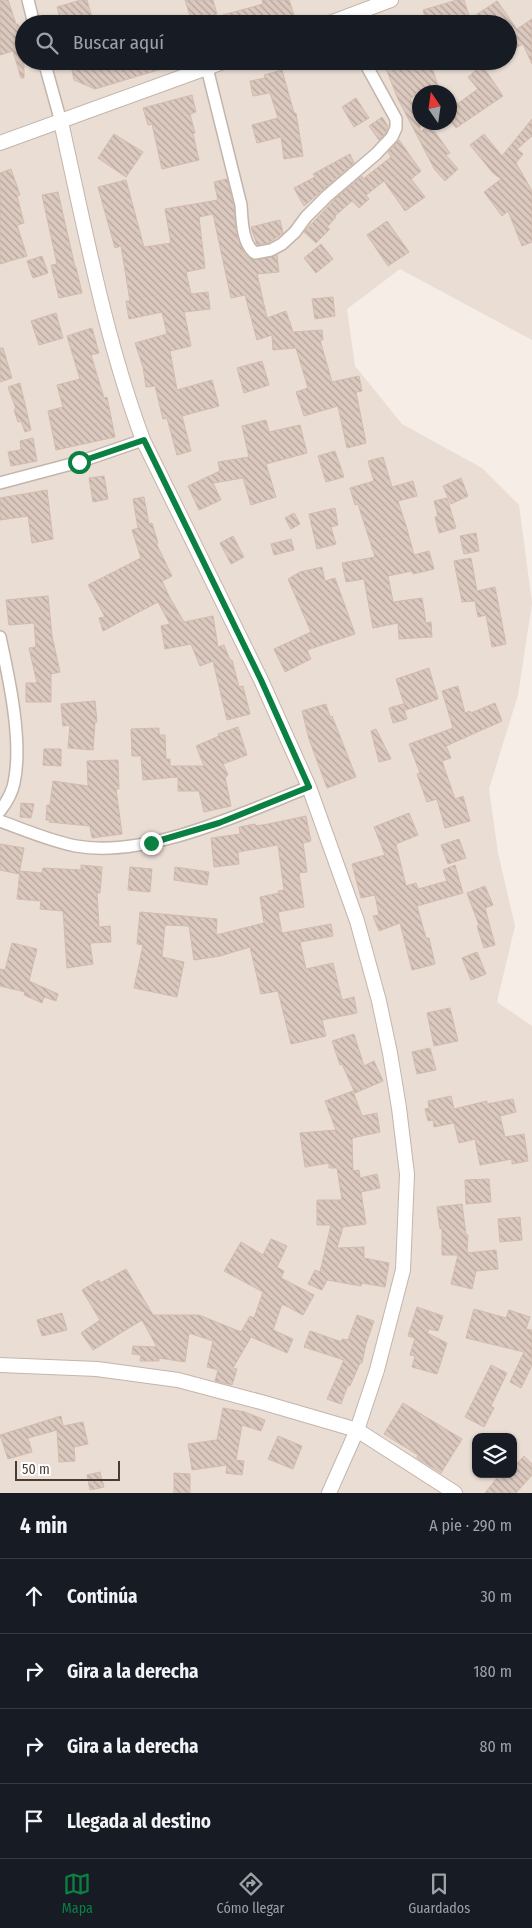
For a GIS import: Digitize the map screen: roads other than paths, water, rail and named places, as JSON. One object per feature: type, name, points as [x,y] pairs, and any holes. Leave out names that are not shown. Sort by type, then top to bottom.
[{"type":"street","points":[[28,0],[32,15]]},
{"type":"street","points":[[359,15],[391,0]]},
{"type":"street","points":[[47,70],[61,122],[112,346],[128,399],[144,440],[261,680],[309,787],[357,921],[379,1002],[390,1053],[400,1108],[407,1174],[403,1270],[377,1370],[357,1430],[329,1493]]},
{"type":"street","points":[[0,143],[202,70]]},
{"type":"street","points":[[207,70],[241,205],[242,220],[250,250],[254,253],[271,250],[282,244],[327,196],[376,154],[392,137],[396,128],[396,119],[369,70]]},
{"type":"street","points":[[0,483],[79,462],[144,440]]},
{"type":"street","points":[[0,637],[15,727],[17,763],[14,785],[0,811]]},
{"type":"street","points":[[0,821],[42,837],[76,846],[112,848],[151,843],[219,823],[309,787]]},
{"type":"street","points":[[0,1365],[97,1369],[178,1380],[357,1430],[455,1493]]}]
